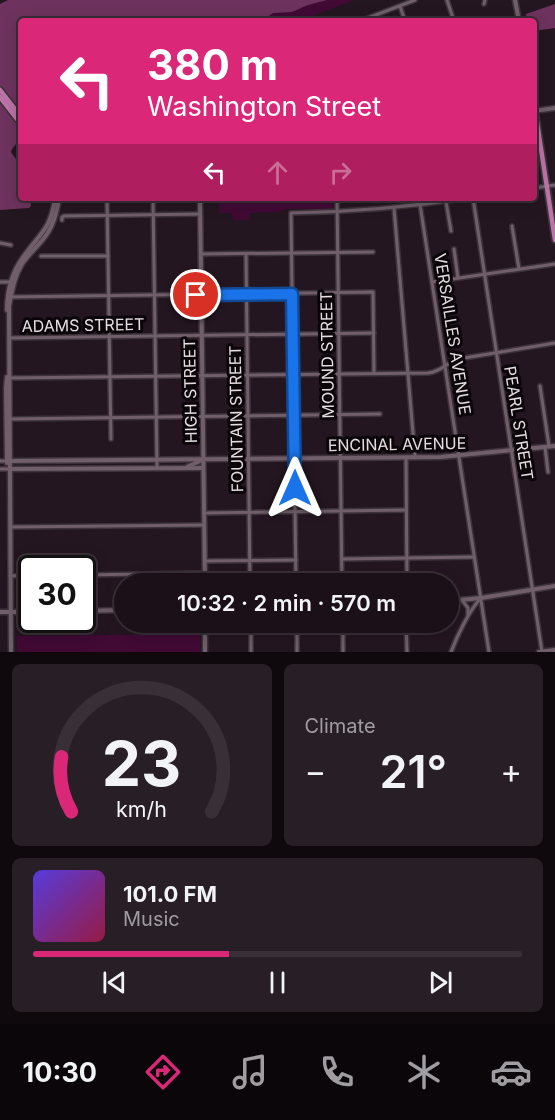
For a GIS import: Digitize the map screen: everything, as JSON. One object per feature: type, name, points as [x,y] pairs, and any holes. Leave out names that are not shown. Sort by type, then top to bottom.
[{"type":"main road","points":[[515,0],[518,18]]},
{"type":"main road","points":[[0,90],[18,113]]},
{"type":"main road","points":[[0,97],[18,120]]},
{"type":"main road","points":[[537,111],[555,108]]},
{"type":"main road","points":[[537,122],[555,240]]},
{"type":"main road","points":[[11,652],[9,297],[19,263],[46,228],[56,201]]},
{"type":"main road","name":"HIGH STREET","points":[[200,201],[205,573]]},
{"type":"main road","points":[[9,297],[6,397],[9,461]]},
{"type":"main road","points":[[6,397],[10,412]]},
{"type":"main road","name":"ENCINAL AVENUE","points":[[9,461],[459,456],[555,446]]},
{"type":"main road","name":"ENCINAL AVENUE","points":[[187,467],[203,459]]},
{"type":"main road","name":"ENCINAL AVENUE","points":[[9,469],[203,468]]},
{"type":"main road","points":[[459,600],[555,586]]},
{"type":"main road","points":[[96,611],[114,610]]},
{"type":"main road","points":[[0,612],[18,612]]},
{"type":"main road","points":[[205,633],[206,652]]},
{"type":"main road","points":[[541,652],[555,650]]},
{"type":"street","points":[[368,18],[415,0]]},
{"type":"street","points":[[447,0],[453,18]]},
{"type":"street","points":[[400,6],[404,18]]},
{"type":"street","points":[[537,188],[555,185]]},
{"type":"street","points":[[107,201],[111,439]]},
{"type":"street","points":[[153,201],[157,467]]},
{"type":"street","name":"MOUND STREET","points":[[337,201],[342,573]]},
{"type":"street","name":"VERSAILLES AVENUE","points":[[419,201],[489,652]]},
{"type":"street","points":[[296,573],[291,213],[394,208],[452,201]]},
{"type":"street","name":"PEARL STREET","points":[[472,201],[541,652]]},
{"type":"street","points":[[446,202],[451,231]]},
{"type":"street","points":[[394,208],[415,457]]},
{"type":"street","points":[[63,218],[200,214]]},
{"type":"street","points":[[512,226],[519,269]]},
{"type":"street","points":[[0,243],[11,245]]},
{"type":"street","points":[[454,249],[458,278]]},
{"type":"street","points":[[201,254],[373,252]]},
{"type":"street","name":"FOUNTAIN STREET","points":[[246,254],[250,573]]},
{"type":"street","points":[[41,256],[108,256]]},
{"type":"street","points":[[432,282],[555,264]]},
{"type":"street","points":[[0,282],[12,282]]},
{"type":"street","points":[[9,297],[373,292],[375,373]]},
{"type":"street","name":"ADAMS STREET","points":[[9,338],[374,333]]},
{"type":"street","points":[[8,379],[434,372],[458,359],[555,343]]},
{"type":"street","points":[[540,386],[548,472]]},
{"type":"street","points":[[10,419],[380,414]]},
{"type":"street","points":[[406,457],[407,573]]},
{"type":"street","points":[[110,460],[110,468]]},
{"type":"street","name":"ENCINAL AVENUE","points":[[0,461],[9,461]]},
{"type":"street","name":"ENCINAL AVENUE","points":[[0,469],[9,469]]},
{"type":"street","points":[[204,513],[406,510]]},
{"type":"street","points":[[10,527],[204,525]]},
{"type":"street","points":[[342,559],[474,557]]},
{"type":"street","points":[[204,561],[296,560]]},
{"type":"street","points":[[96,575],[114,574]]},
{"type":"street","points":[[10,576],[18,576]]},
{"type":"street","points":[[451,652],[468,617],[481,598]]},
{"type":"street","points":[[462,600],[467,605],[468,617]]},
{"type":"street","points":[[251,633],[251,652]]},
{"type":"street","points":[[297,633],[297,652]]},
{"type":"street","points":[[343,633],[343,652]]},
{"type":"street","points":[[406,633],[407,652]]},
{"type":"shaded area","points":[[8,0],[327,0],[292,12],[273,13],[266,18],[18,18],[18,142],[11,152],[18,162],[18,201],[30,201],[31,206],[0,210],[0,4]]},
{"type":"shaded area","points":[[124,0],[355,0],[306,18],[116,18]]},
{"type":"shaded area","points":[[555,4],[555,28],[537,31],[537,18],[527,18],[526,14]]},
{"type":"shaded area","points":[[219,201],[333,201],[334,209],[288,209],[278,212],[250,213],[249,220],[233,220],[232,213],[219,213]]},
{"type":"shaded area","points":[[200,634],[200,652],[17,652],[17,636]]},
{"type":"route","points":[[196,295],[292,294],[295,488]]}]
